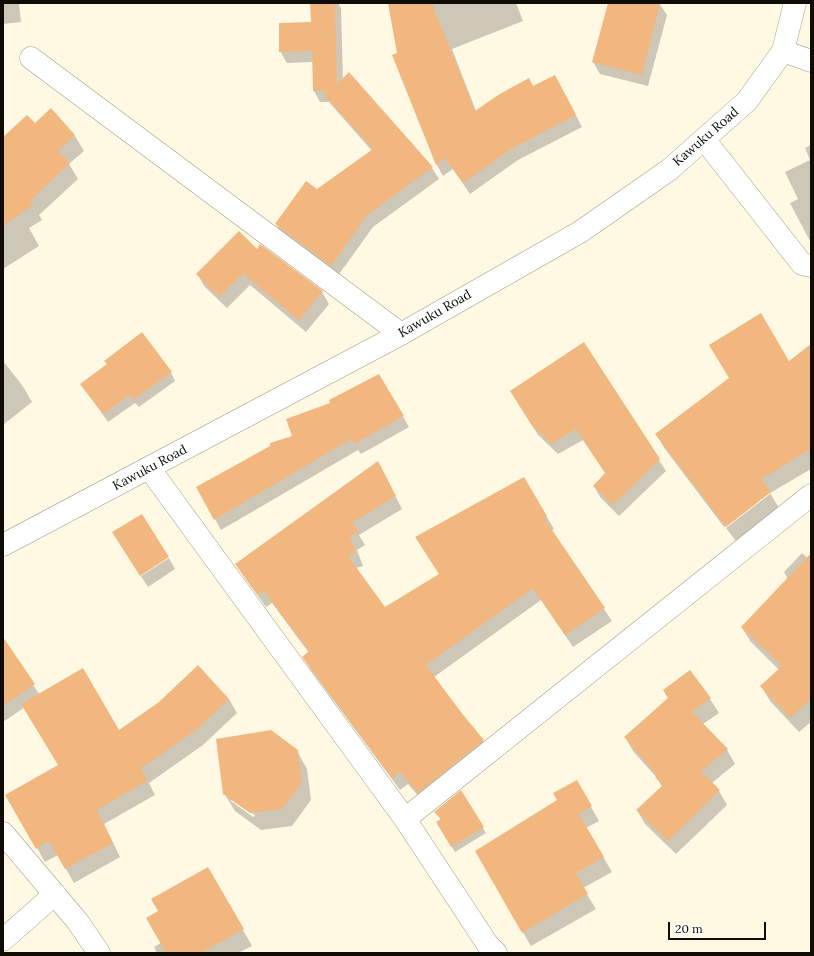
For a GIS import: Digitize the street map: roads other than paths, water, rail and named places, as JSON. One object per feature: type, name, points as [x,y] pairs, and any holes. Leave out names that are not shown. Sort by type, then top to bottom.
[{"type":"street","name":"Kawuku Road","points":[[3,545],[401,334],[580,232],[669,170],[747,101],[783,51],[795,3]]},
{"type":"street","points":[[783,51],[811,61]]},
{"type":"street","points":[[31,58],[401,334]]},
{"type":"street","points":[[704,139],[802,264],[811,266]]},
{"type":"street","points":[[149,468],[406,819],[488,945],[496,953]]},
{"type":"street","points":[[406,819],[811,495]]},
{"type":"street","points":[[3,834],[78,922],[99,953]]},
{"type":"street","points":[[3,940],[54,894]]}]
